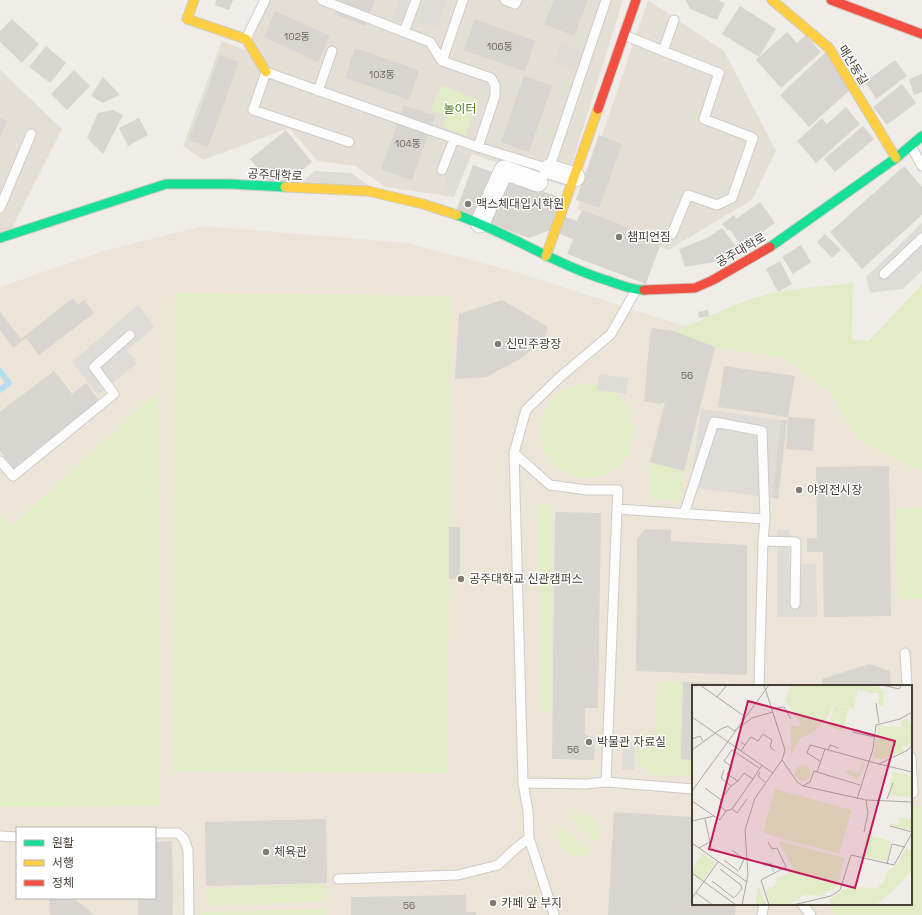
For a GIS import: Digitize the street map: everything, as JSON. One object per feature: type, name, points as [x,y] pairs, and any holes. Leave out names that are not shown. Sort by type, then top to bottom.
[{"type":"street","points":[[194,0],[187,19],[246,39],[266,72]]},
{"type":"street","points":[[546,256],[636,0]]},
{"type":"street","name":"매산동길","points":[[772,0],[829,48],[896,158]]},
{"type":"street","points":[[831,0],[922,34]]},
{"type":"street","name":"공주대학로","points":[[0,238],[166,184],[230,184],[368,191],[423,204],[480,223],[546,256],[598,278],[636,290],[695,288],[754,257],[779,241],[896,158],[922,136]]},
{"type":"street","points":[[480,223],[498,168],[543,175],[575,177]]},
{"type":"lane","points":[[246,39],[265,0]]},
{"type":"lane","points":[[322,0],[430,42],[442,61],[491,78],[495,85],[494,96],[478,147]]},
{"type":"lane","points":[[404,32],[416,0]]},
{"type":"lane","points":[[442,61],[463,0]]},
{"type":"lane","points":[[505,0],[515,4],[517,0]]},
{"type":"lane","points":[[349,142],[254,110],[266,72],[478,147],[543,175],[606,0]]},
{"type":"lane","points":[[663,51],[674,20]]},
{"type":"lane","points":[[624,35],[719,73],[704,119],[753,138],[732,198],[717,204],[688,196],[672,234]]},
{"type":"lane","points":[[318,91],[332,51]]},
{"type":"lane","points":[[0,208],[31,134]]},
{"type":"lane","points":[[442,170],[454,139]]},
{"type":"lane","points":[[911,146],[922,166]]},
{"type":"lane","points":[[884,274],[922,238]]},
{"type":"lane","points":[[554,915],[529,838],[528,812],[524,783],[514,453],[526,410],[560,377],[611,334],[636,290]]},
{"type":"lane","points":[[0,461],[13,476],[114,394],[94,367],[130,335]]},
{"type":"lane","points":[[684,514],[714,422],[762,431],[765,519],[763,541],[759,685]]},
{"type":"lane","points":[[514,453],[550,485],[587,490],[618,490],[606,782]]},
{"type":"lane","points":[[617,509],[765,519]]},
{"type":"lane","points":[[763,541],[796,542],[795,604]]},
{"type":"lane","points":[[905,653],[907,685]]},
{"type":"lane","points":[[912,766],[915,793]]},
{"type":"lane","points":[[524,783],[586,784],[606,782],[692,789]]},
{"type":"lane","points":[[156,834],[178,833],[184,839],[188,850],[189,915]]},
{"type":"lane","points":[[0,836],[16,837]]},
{"type":"lane","points":[[338,879],[458,875],[498,865],[529,838]]},
{"type":"lane","points":[[762,915],[764,905]]},
{"type":"lane","points":[[803,905],[811,915]]},
{"type":"shaded area","points":[[268,0],[623,0],[565,186],[472,154],[454,197],[385,187],[356,166],[318,161],[289,128],[203,160],[183,146],[222,41],[245,50]]},
{"type":"shaded area","points":[[399,0],[409,0],[401,23],[392,19]]},
{"type":"shaded area","points":[[425,0],[447,0],[437,28],[418,21]]},
{"type":"shaded area","points":[[648,0],[724,51],[776,151],[752,200],[668,250],[577,209]]},
{"type":"shaded area","points":[[561,43],[581,50],[574,69],[554,62]]},
{"type":"shaded area","points":[[0,70],[62,129],[5,242],[0,243]]},
{"type":"shaded area","points":[[457,150],[469,155],[455,193],[443,189]]},
{"type":"shaded area","points":[[314,171],[351,173],[378,192],[299,186]]},
{"type":"shaded area","points":[[922,223],[922,271],[903,289],[870,293],[866,277]]},
{"type":"shaded area","name":"공주대학교 신관캠퍼스","points":[[203,226],[407,243],[519,273],[784,358],[830,392],[859,440],[922,472],[922,915],[0,915],[0,287],[107,250]]},
{"type":"shaded area","points":[[138,305],[155,327],[127,350],[137,363],[98,395],[72,362]]},
{"type":"shaded area","points":[[599,374],[629,378],[626,394],[597,390]]},
{"type":"shaded area","points":[[701,409],[781,420],[772,498],[690,487]]},
{"type":"shaded area","points":[[777,530],[789,530],[789,564],[816,564],[817,617],[777,617]]},
{"type":"shaded area","points":[[623,743],[635,743],[634,770],[622,770]]},
{"type":"green space","name":"놀이터","points":[[441,85],[478,100],[465,136],[443,127],[447,116],[431,110]]},
{"type":"green space","points":[[853,283],[852,339],[869,341],[922,284],[922,472],[859,440],[830,392],[784,358],[715,347],[673,331],[760,296],[793,290]]},
{"type":"green space","points":[[175,293],[451,296],[448,773],[172,771]]},
{"type":"green space","points":[[587,384],[605,388],[620,398],[630,413],[634,431],[630,449],[620,464],[605,474],[587,478],[569,474],[554,464],[544,449],[540,431],[544,413],[554,398],[569,388]]},
{"type":"green space","points":[[157,392],[160,806],[0,807],[0,515],[11,527]]},
{"type":"green space","points":[[650,462],[684,471],[681,501],[651,499]]},
{"type":"green space","points":[[538,504],[552,505],[552,711],[541,712]]},
{"type":"green space","points":[[922,508],[922,599],[898,599],[896,509]]},
{"type":"green space","points":[[658,682],[683,682],[681,759],[692,760],[692,776],[654,775],[637,763],[637,738],[656,732]]},
{"type":"green space","points":[[922,806],[922,915],[835,915],[829,905],[912,905],[912,808]]},
{"type":"green space","points":[[574,813],[585,814],[595,821],[599,828],[599,840],[597,843],[569,816]]},
{"type":"green space","points":[[559,824],[589,851],[585,855],[572,856],[561,846],[557,839]]},
{"type":"green space","points":[[326,883],[326,901],[208,906],[207,889]]},
{"type":"green space","points":[[328,909],[328,915],[201,915],[201,912]]},
{"type":"building","points":[[216,0],[233,0],[229,10],[215,5]]},
{"type":"building","points":[[340,0],[375,0],[365,26],[334,14]]},
{"type":"building","points":[[554,0],[588,0],[574,36],[544,24]]},
{"type":"building","points":[[686,0],[718,0],[725,3],[717,20],[690,9]]},
{"type":"building","points":[[740,6],[776,29],[759,57],[722,34]]},
{"type":"building","points":[[275,11],[330,36],[318,62],[264,37]]},
{"type":"building","points":[[12,19],[39,44],[22,63],[0,42],[0,31]]},
{"type":"building","points":[[475,19],[535,41],[525,72],[464,50]]},
{"type":"building","points":[[787,32],[797,43],[806,35],[821,52],[781,88],[756,60]]},
{"type":"building","points":[[46,46],[66,63],[50,83],[29,67]]},
{"type":"building","points":[[355,48],[419,70],[409,100],[345,78]]},
{"type":"building","points":[[826,52],[851,89],[809,127],[780,95]]},
{"type":"building","points":[[220,55],[239,62],[208,147],[189,140]]},
{"type":"building","points":[[895,60],[907,76],[876,99],[865,82]]},
{"type":"building","points":[[74,70],[90,86],[67,110],[51,94]]},
{"type":"building","points":[[922,74],[922,92],[914,95],[909,79]]},
{"type":"building","points":[[524,76],[552,86],[529,152],[501,142]]},
{"type":"building","points":[[103,77],[120,95],[103,103],[91,96]]},
{"type":"building","points":[[902,84],[916,103],[887,125],[873,107]]},
{"type":"building","points":[[404,105],[435,116],[412,180],[381,170]]},
{"type":"building","points":[[846,107],[860,124],[816,163],[797,141],[822,118],[827,124]]},
{"type":"building","points":[[113,110],[123,115],[103,154],[87,138],[98,113]]},
{"type":"building","points":[[0,118],[7,121],[0,138]]},
{"type":"building","points":[[139,118],[148,135],[128,146],[119,128]]},
{"type":"building","points":[[863,126],[874,139],[835,172],[824,159]]},
{"type":"building","points":[[286,130],[312,162],[285,184],[269,182],[250,159]]},
{"type":"building","points":[[599,135],[622,144],[599,208],[576,200]]},
{"type":"building","points":[[473,165],[564,199],[559,214],[577,221],[582,210],[662,240],[646,284],[567,254],[573,239],[550,230],[529,238],[456,211]]},
{"type":"building","points":[[904,166],[922,187],[922,215],[862,269],[830,232]]},
{"type":"building","points":[[760,202],[775,223],[742,247],[730,230],[728,231],[722,224],[734,215],[736,219]]},
{"type":"building","points":[[722,228],[738,249],[726,260],[685,267],[679,249],[707,238]]},
{"type":"building","points":[[825,234],[841,250],[832,258],[817,242]]},
{"type":"building","points":[[801,245],[811,262],[793,274],[782,257]]},
{"type":"building","points":[[780,261],[792,284],[778,292],[766,269]]},
{"type":"building","points":[[73,298],[78,304],[84,300],[94,313],[39,355],[26,338],[13,348],[0,330],[0,312],[21,339]]},
{"type":"building","name":"신민주광장","points":[[502,300],[548,327],[544,339],[520,359],[486,377],[455,379],[459,314]]},
{"type":"building","points":[[708,310],[709,316],[699,318],[698,312]]},
{"type":"building","points":[[652,328],[673,331],[715,347],[684,471],[650,462],[665,402],[660,404],[644,401]]},
{"type":"building","points":[[724,366],[795,376],[788,417],[718,407]]},
{"type":"building","points":[[54,371],[72,394],[86,383],[101,403],[14,469],[0,451],[0,412]]},
{"type":"building","points":[[788,417],[815,419],[813,451],[786,449]]},
{"type":"building","points":[[781,420],[787,420],[778,499],[772,498]]},
{"type":"building","points":[[889,466],[891,616],[824,617],[823,552],[807,552],[807,538],[817,538],[816,467]]},
{"type":"building","points":[[555,512],[601,513],[598,708],[585,708],[585,734],[595,739],[594,760],[552,759]]},
{"type":"building","points":[[449,527],[460,527],[460,579],[449,579]]},
{"type":"building","points":[[645,529],[671,530],[671,541],[747,545],[747,675],[636,671],[637,539]]},
{"type":"building","points":[[869,664],[890,671],[891,685],[823,685],[822,679]]},
{"type":"building","points":[[683,682],[749,684],[692,685],[692,760],[681,759]]},
{"type":"building","points":[[614,812],[692,817],[692,905],[736,905],[735,915],[608,915]]},
{"type":"building","name":"체육관","points":[[326,819],[327,883],[206,886],[205,822]]},
{"type":"building","points":[[172,841],[173,915],[138,915],[138,899],[156,899],[156,842]]},
{"type":"building","points":[[466,895],[466,912],[476,912],[476,915],[351,915],[351,897]]},
{"type":"building","points":[[49,899],[74,899],[94,915],[50,915]]},
{"type":"waterway","points":[[0,371],[9,383],[0,390]]},
{"type":"traffic: fast","points":[[770,247],[896,158],[922,136]]},
{"type":"traffic: fast","points":[[0,238],[166,184],[230,184],[285,187]]},
{"type":"traffic: fast","points":[[457,215],[476,222],[551,258],[589,274],[626,287],[644,290]]},
{"type":"traffic: slow","points":[[194,0],[187,19],[246,39],[266,72]]},
{"type":"traffic: slow","points":[[772,0],[829,48],[896,158]]},
{"type":"traffic: slow","points":[[546,256],[598,109]]},
{"type":"traffic: slow","points":[[285,187],[368,191],[423,204],[457,215]]},
{"type":"traffic: jam","points":[[598,109],[636,0]]},
{"type":"traffic: jam","points":[[831,0],[922,34]]},
{"type":"traffic: jam","points":[[644,290],[695,288],[713,280],[770,247]]},
{"type":"place","name":"맥스체대입시학원","points":[[468,204]]},
{"type":"place","name":"챔피언짐","points":[[619,237]]},
{"type":"place","name":"신민주광장","points":[[498,344]]},
{"type":"place","name":"야외전시장","points":[[799,490]]},
{"type":"place","name":"공주대학교 신관캠퍼스","points":[[461,579]]},
{"type":"place","name":"박물관 자료실","points":[[589,742]]},
{"type":"place","name":"체육관","points":[[266,852]]},
{"type":"place","name":"카페 앞 부지","points":[[493,903]]}]
